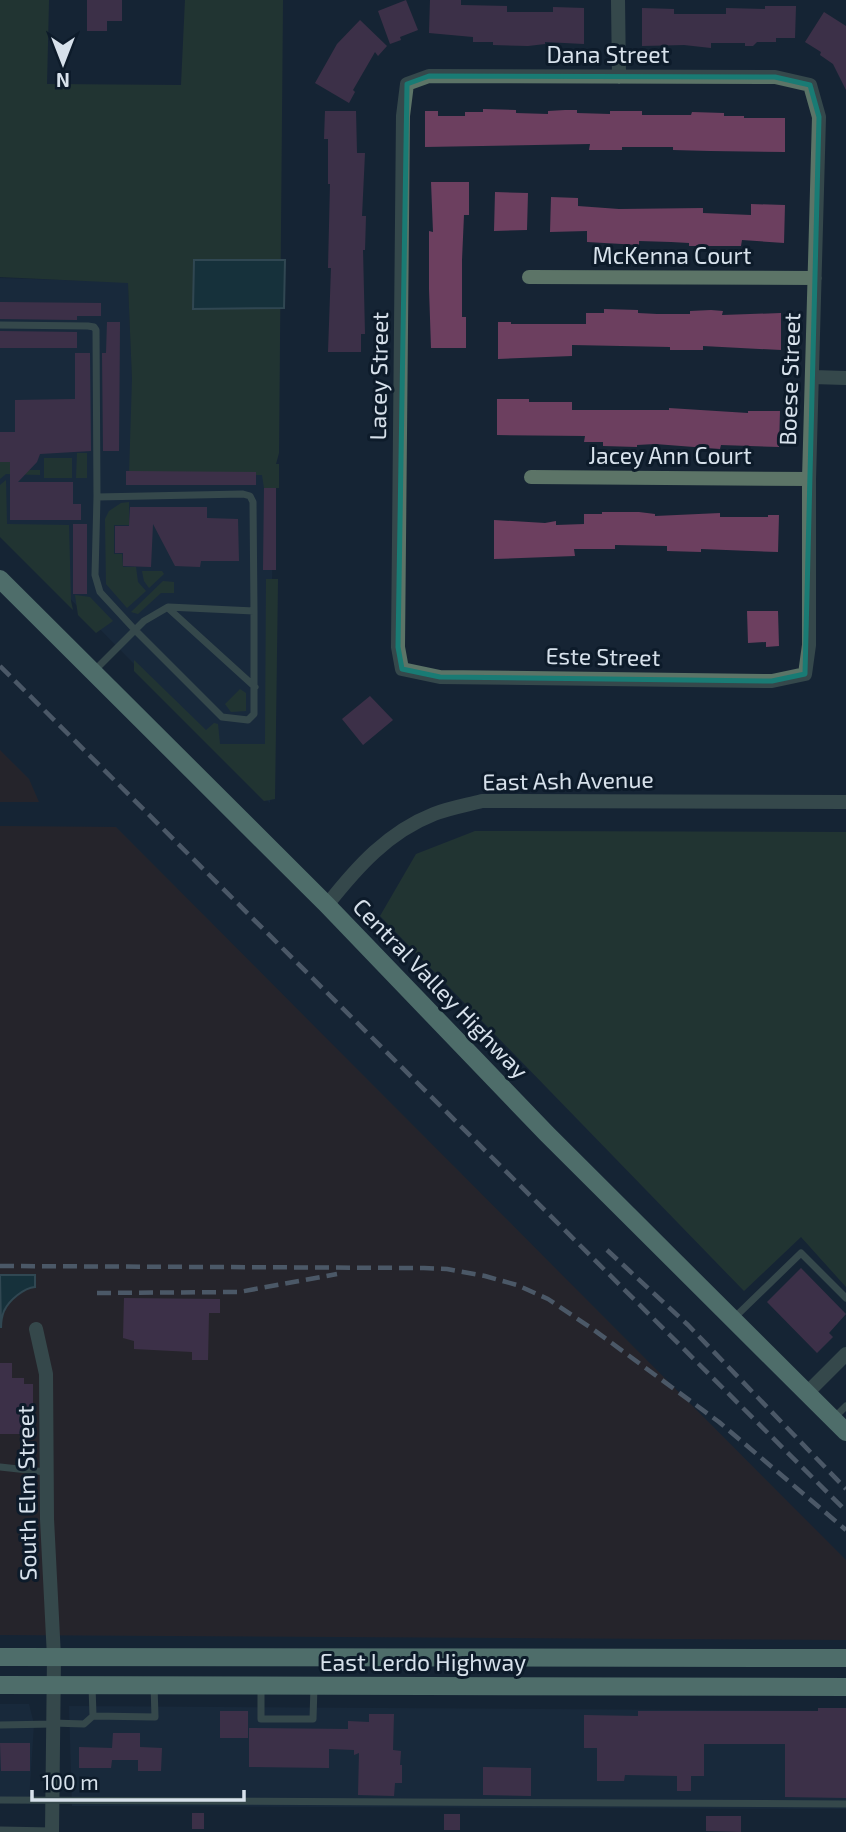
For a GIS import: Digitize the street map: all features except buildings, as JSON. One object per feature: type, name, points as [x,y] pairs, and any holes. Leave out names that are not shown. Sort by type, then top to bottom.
[{"type":"main road","name":"Central Valley Highway","points":[[0,579],[327,905],[547,1134],[807,1393],[842,1419]]},
{"type":"main road","name":"East Lerdo Highway","points":[[0,1657],[846,1658]]},
{"type":"main road","name":"East Lerdo Highway","points":[[0,1685],[846,1687]]},
{"type":"street","points":[[618,0],[619,77]]},
{"type":"street","name":"Dana Street","points":[[407,84],[429,76],[775,77],[810,85]]},
{"type":"street","name":"Lacey Street","points":[[402,668],[398,647],[403,116],[407,84]]},
{"type":"street","name":"Boese Street","points":[[804,674],[808,645],[809,479],[819,117],[810,85]]},
{"type":"street","name":"McKenna Court","points":[[529,277],[815,278]]},
{"type":"street","points":[[813,377],[846,378]]},
{"type":"street","name":"Jacey Ann Court","points":[[531,477],[809,479]]},
{"type":"street","name":"Este Street","points":[[402,668],[440,677],[772,681],[804,674]]},
{"type":"street","name":"East Ash Avenue","points":[[327,905],[354,871],[390,837],[435,814],[482,801],[846,802]]},
{"type":"street","name":"South Elm Street","points":[[36,1329],[46,1374],[47,1519],[54,1657],[52,1832]]},
{"type":"street","points":[[807,1393],[846,1354]]},
{"type":"lane","points":[[0,325],[88,326],[96,330],[96,582],[100,592],[135,630],[222,717],[243,720],[250,718],[254,714],[255,687],[254,507],[250,496],[97,497]]},
{"type":"lane","points":[[94,672],[135,630],[154,614],[168,607],[254,611]]},
{"type":"lane","points":[[168,607],[255,687]]},
{"type":"lane","points":[[733,1319],[802,1253],[846,1298]]},
{"type":"lane","points":[[0,1467],[46,1472]]},
{"type":"lane","points":[[92,1685],[93,1716]]},
{"type":"lane","points":[[0,1725],[83,1724],[93,1716],[155,1717],[154,1685]]},
{"type":"lane","points":[[261,1686],[261,1719],[313,1719],[314,1686]]},
{"type":"lane","points":[[0,1800],[846,1804]]},
{"type":"lane","points":[[0,1830],[52,1832]]},
{"type":"highlighted area","points":[[429,76],[775,77],[810,85],[819,117],[805,674],[772,681],[440,677],[402,669],[398,647],[407,84]]},
{"type":"shaded area","points":[[0,0],[49,0],[47,84],[181,85],[185,0],[283,0],[279,453],[276,464],[279,464],[279,488],[264,488],[262,475],[129,475],[132,379],[128,283],[0,277]]},
{"type":"shaded area","points":[[194,260],[285,260],[284,308],[193,309]]},
{"type":"shaded area","points":[[0,278],[128,282],[132,379],[273,475],[270,803],[0,527]]},
{"type":"shaded area","points":[[77,453],[87,453],[87,478],[76,478]]},
{"type":"shaded area","points":[[44,458],[72,458],[72,478],[44,478]]},
{"type":"shaded area","points":[[0,462],[19,462],[20,470],[40,470],[40,475],[6,474],[0,479]]},
{"type":"shaded area","points":[[6,480],[7,524],[69,525],[73,610],[0,537],[0,485]]},
{"type":"shaded area","points":[[129,502],[129,525],[114,525],[114,554],[122,554],[123,567],[136,567],[138,582],[146,591],[127,608],[106,584],[105,519],[109,511],[121,503]]},
{"type":"shaded area","points":[[142,571],[162,571],[164,574],[149,588]]},
{"type":"shaded area","points":[[266,579],[278,579],[275,799],[264,801],[134,671],[134,660],[206,730],[214,723],[218,724],[220,744],[265,744]]},
{"type":"shaded area","points":[[163,581],[174,582],[174,593],[161,593],[138,614],[131,612]]},
{"type":"shaded area","points":[[75,595],[90,597],[113,621],[96,633],[78,615]]},
{"type":"shaded area","points":[[240,689],[246,693],[246,711],[231,712],[225,704]]},
{"type":"shaded area","points":[[0,750],[29,779],[39,802],[0,802]]},
{"type":"shaded area","points":[[0,826],[116,827],[846,1560],[846,1640],[0,1635]]},
{"type":"shaded area","points":[[475,831],[846,832],[846,1287],[801,1237],[744,1291],[380,916],[416,854]]},
{"type":"shaded area","points":[[0,1275],[35,1275],[35,1287],[22,1292],[6,1307],[1,1328]]},
{"type":"shaded area","points":[[0,1704],[29,1704],[34,1724],[29,1800],[0,1800]]},
{"type":"shaded area","points":[[69,1706],[846,1711],[846,1809],[72,1806]]},
{"type":"railway","points":[[0,666],[846,1511]]},
{"type":"railway","points":[[607,1250],[688,1325],[846,1489]]},
{"type":"railway","points":[[0,1266],[424,1268],[447,1269],[517,1285],[548,1299],[594,1330],[719,1422],[846,1530]]},
{"type":"railway","points":[[97,1293],[239,1292],[337,1274]]}]
